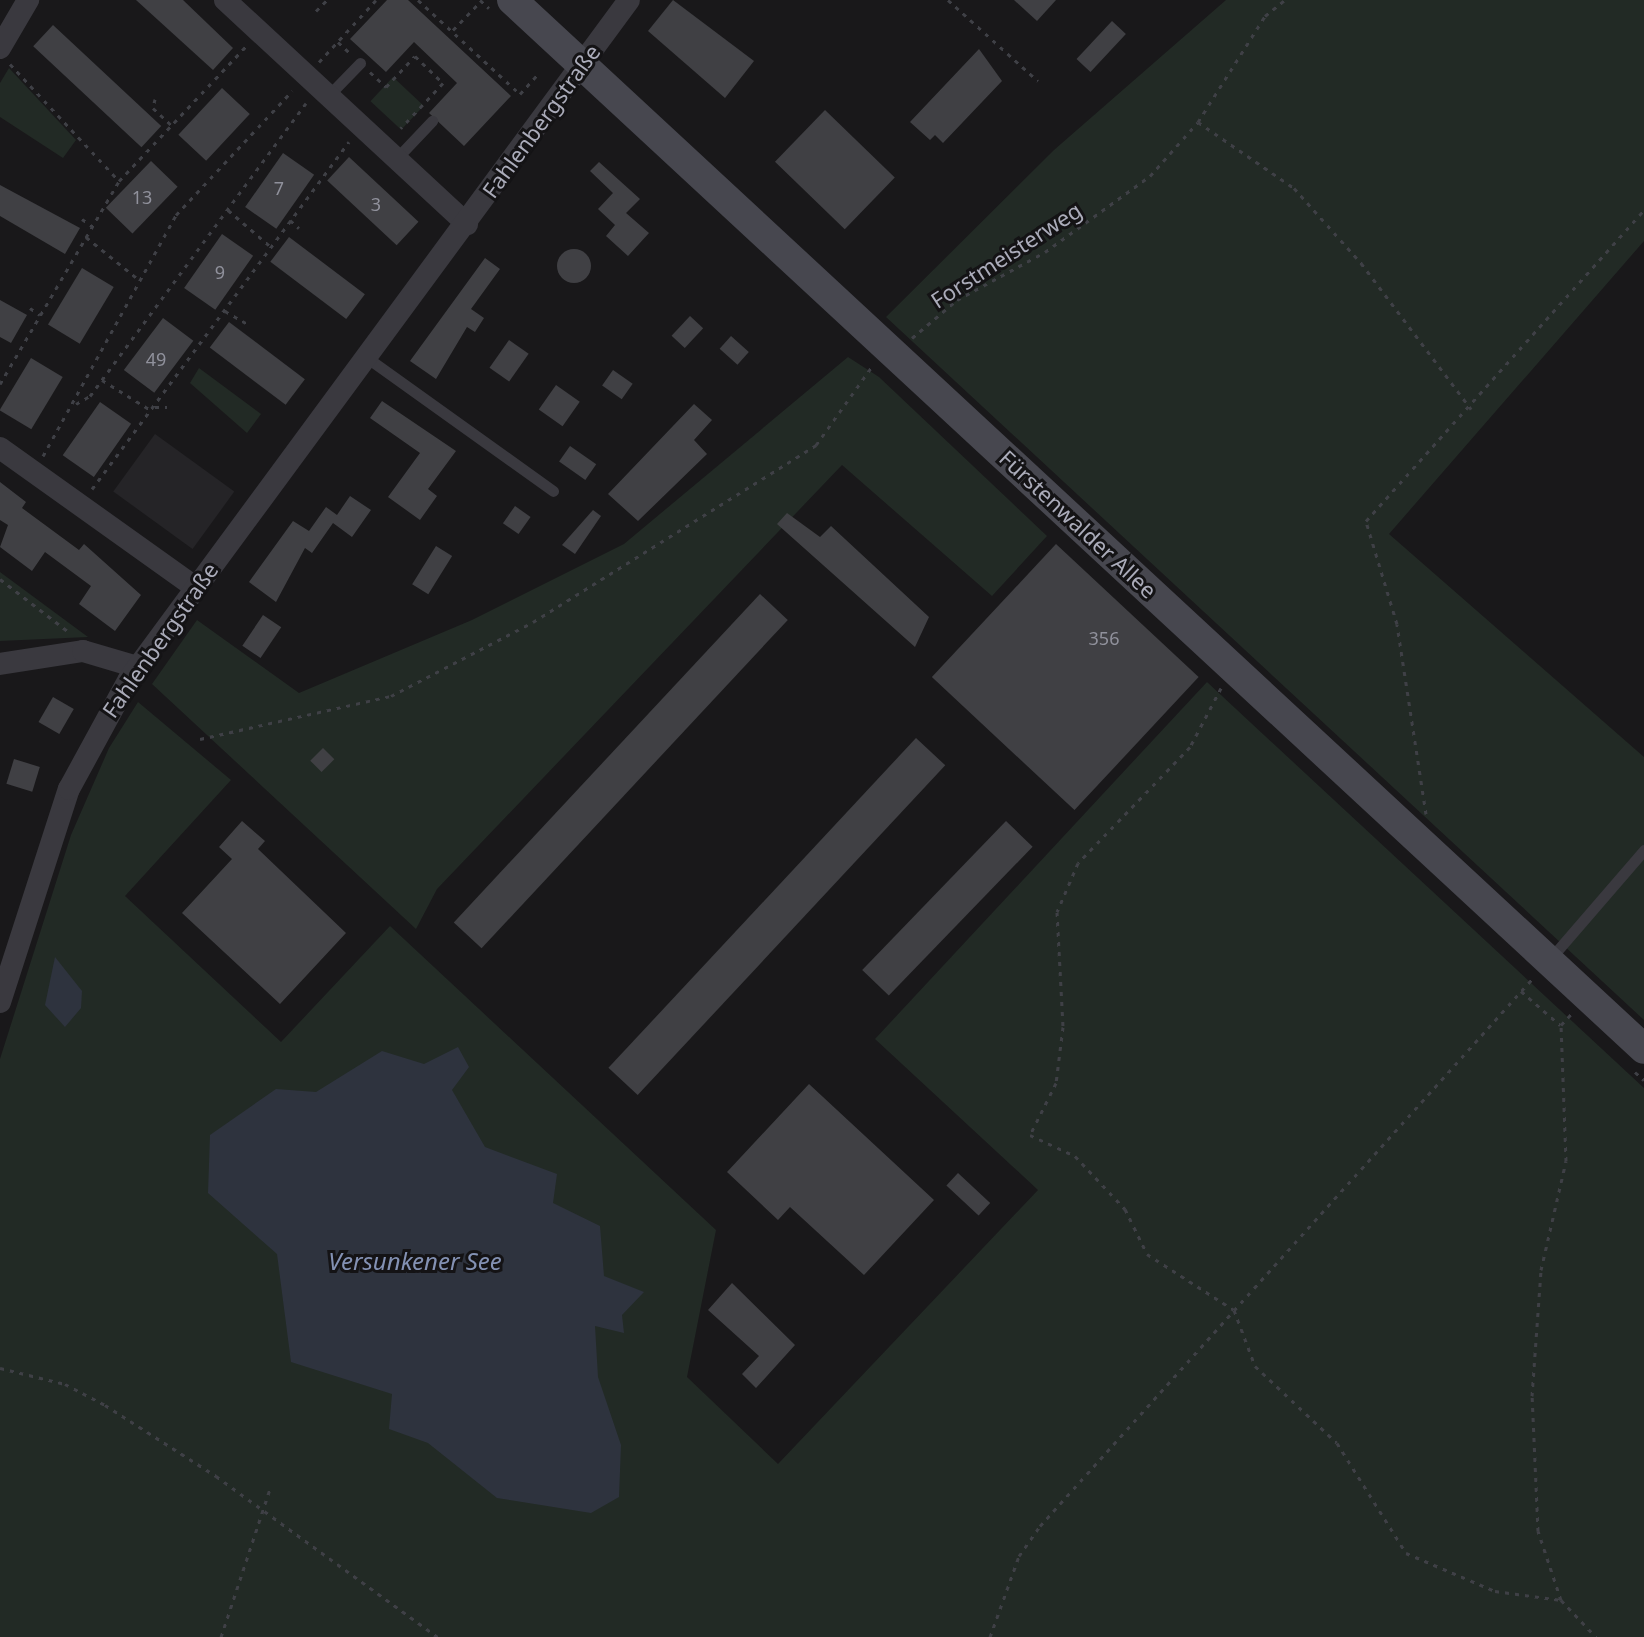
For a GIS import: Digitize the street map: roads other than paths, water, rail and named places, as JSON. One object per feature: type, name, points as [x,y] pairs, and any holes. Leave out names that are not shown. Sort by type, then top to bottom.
[{"type":"main road","name":"Fürstenwalder Allee","points":[[512,0],[1644,1049]]},
{"type":"street","points":[[0,48],[28,0]]},
{"type":"street","points":[[225,0],[467,224]]},
{"type":"street","name":"Fahlenbergstraße","points":[[0,1002],[69,789],[137,667],[467,224],[629,0]]},
{"type":"street","points":[[0,448],[196,588]]},
{"type":"street","points":[[0,664],[83,651],[137,667]]},
{"type":"lane","points":[[318,86],[360,63]]},
{"type":"lane","points":[[395,160],[432,121]]},
{"type":"lane","points":[[366,357],[553,491]]},
{"type":"lane","points":[[1549,960],[1644,850]]},
{"type":"water","points":[[55,957],[82,991],[81,1008],[65,1027],[45,1005]]},
{"type":"water","name":"Versunkener See","points":[[458,1047],[469,1067],[452,1090],[485,1147],[557,1174],[553,1203],[600,1226],[604,1276],[644,1292],[622,1315],[624,1333],[595,1326],[598,1377],[621,1445],[619,1497],[591,1513],[497,1498],[428,1443],[389,1429],[392,1394],[291,1362],[277,1254],[208,1193],[210,1135],[276,1089],[316,1092],[382,1051],[424,1064]]}]
